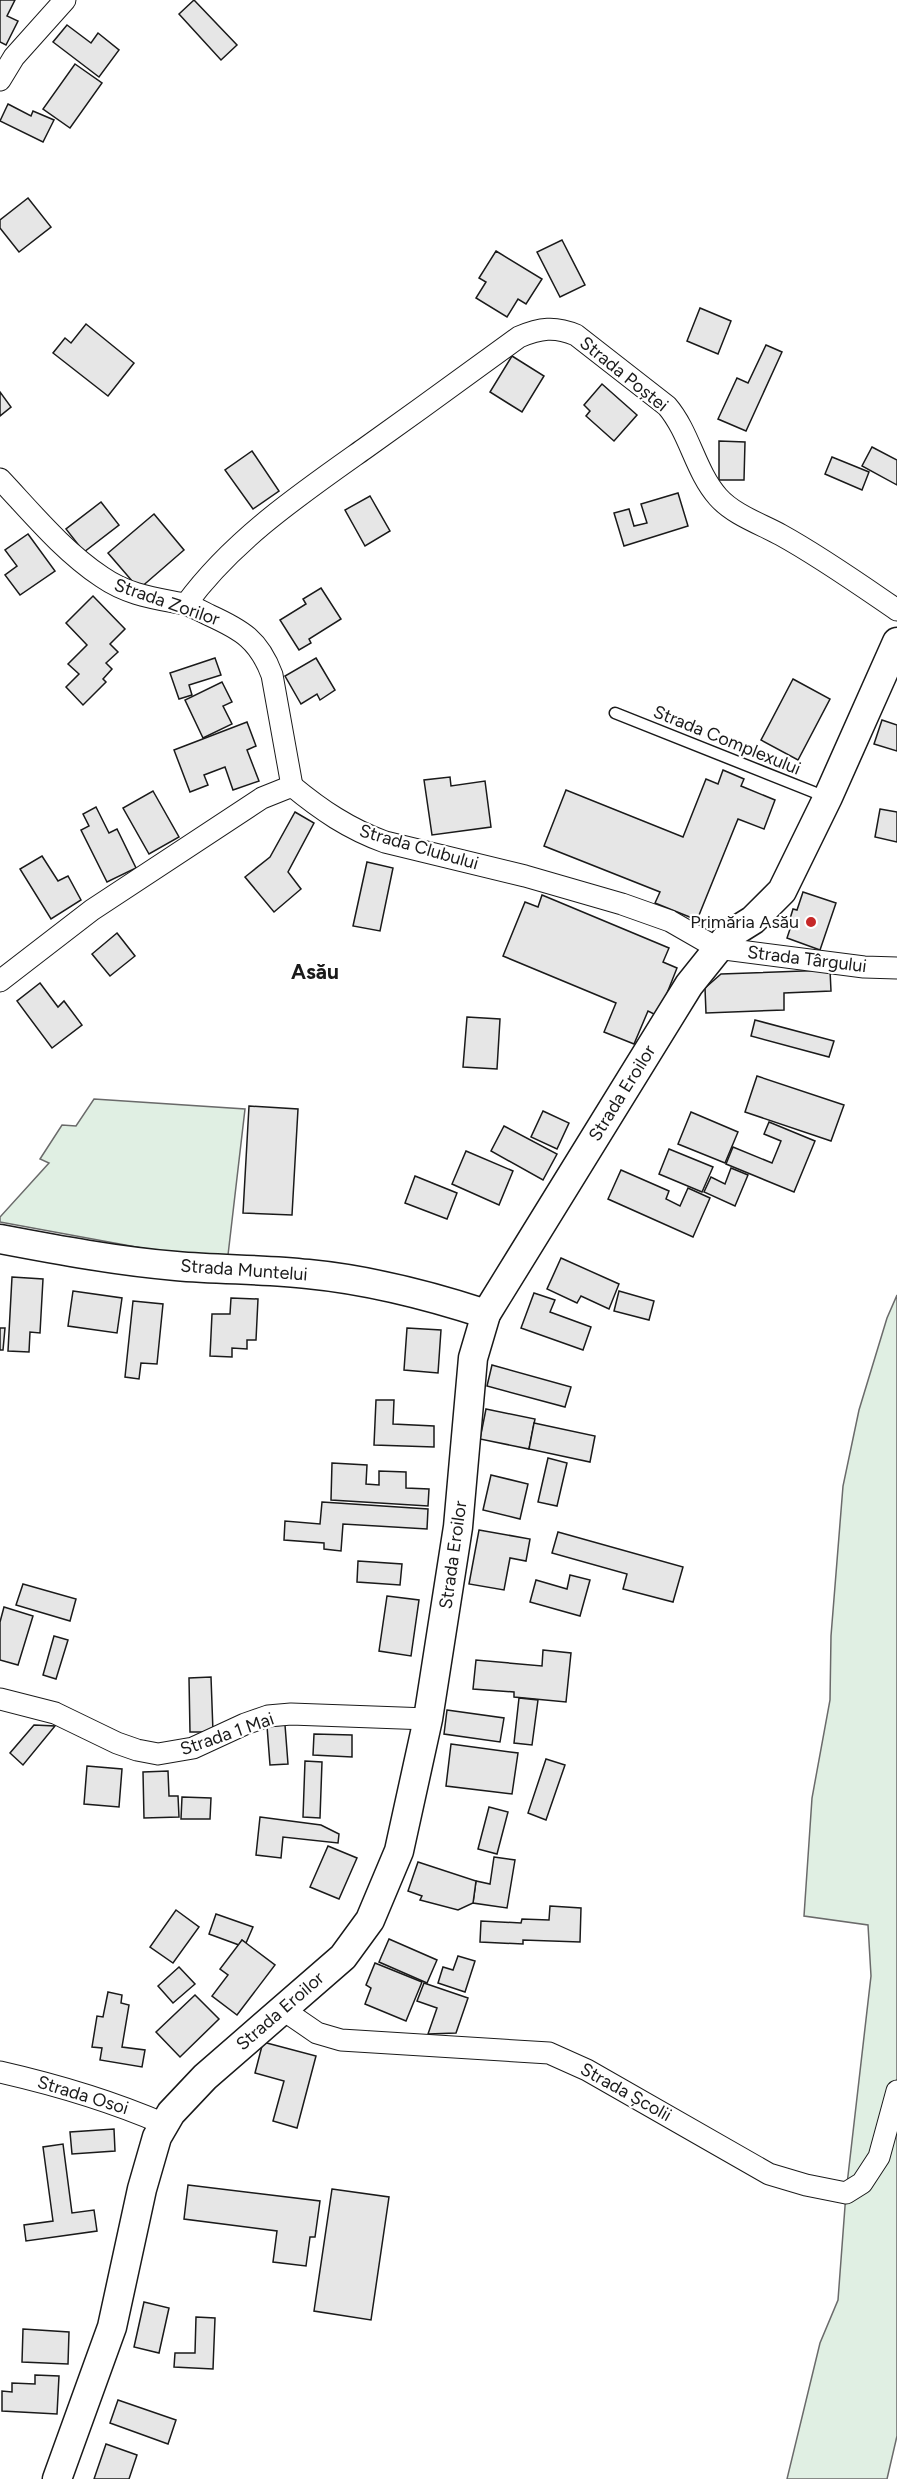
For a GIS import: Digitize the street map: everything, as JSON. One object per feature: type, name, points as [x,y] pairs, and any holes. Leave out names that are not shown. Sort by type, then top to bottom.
[{"type":"main road","name":"Strada Eroilor","points":[[57,2479],[112,2327],[148,2164],[164,2124],[171,2113],[205,2077],[343,1957],[370,1920],[399,1851],[428,1719],[458,1527],[473,1358],[486,1314],[689,985],[729,935],[753,920],[782,891],[828,797],[897,642]]},
{"type":"main road","name":"Strada Muntelui","points":[[0,1239],[78,1254],[165,1265],[308,1274],[364,1282],[427,1295],[486,1314]]},
{"type":"street","points":[[0,80],[14,57],[65,0]]},
{"type":"street","name":"Strada Poștei","points":[[186,604],[198,588],[242,542],[297,496],[519,337],[549,328],[576,335],[667,406],[677,418],[710,488],[721,500],[817,556],[897,610]]},
{"type":"street","name":"Strada Zorilor","points":[[0,479],[63,544],[102,578],[139,595],[186,604],[232,625],[247,635],[266,658],[276,694],[292,786]]},
{"type":"street","points":[[0,981],[92,910],[262,798],[292,786]]},
{"type":"street","name":"Strada Clubului","points":[[292,786],[323,812],[363,834],[385,842],[525,876],[622,904],[670,921],[717,948]]},
{"type":"street","name":"Strada Târgului","points":[[717,948],[864,967],[897,968]]},
{"type":"street","name":"Strada 1 Mai","points":[[0,1699],[55,1713],[117,1743],[158,1754],[193,1748],[268,1716],[291,1714],[428,1719]]},
{"type":"street","name":"Strada Școlii","points":[[282,2009],[317,2033],[341,2040],[549,2053],[587,2070],[769,2174],[806,2186],[846,2193],[862,2183],[879,2157],[897,2091]]},
{"type":"street","name":"Strada Osoi","points":[[0,2072],[50,2083],[124,2107],[164,2124]]},
{"type":"lane","name":"Strada Complexului","points":[[615,713],[828,797]]},
{"type":"green space","points":[[94,1099],[245,1109],[228,1255],[196,1258],[0,1222],[0,1217],[49,1163],[40,1159],[62,1125],[76,1126]]},
{"type":"green space","points":[[897,1295],[897,2436],[887,2479],[787,2479],[820,2343],[838,2300],[846,2193],[871,1976],[868,1925],[804,1916],[812,1798],[830,1700],[831,1636],[843,1486],[859,1410],[887,1318]]},
{"type":"building","points":[[0,0],[15,0],[7,16],[18,21],[6,45],[0,42]]},
{"type":"building","points":[[194,0],[237,45],[221,60],[179,14]]},
{"type":"building","points":[[67,25],[91,43],[98,33],[119,50],[99,77],[53,42]]},
{"type":"building","points":[[75,64],[102,83],[70,128],[43,109]]},
{"type":"building","points":[[8,104],[31,116],[33,111],[54,120],[43,142],[0,121]]},
{"type":"building","points":[[28,198],[51,227],[19,252],[0,228],[0,220]]},
{"type":"building","points":[[562,240],[585,285],[560,297],[537,252]]},
{"type":"building","points":[[496,251],[542,279],[526,304],[518,299],[507,317],[476,298],[486,282],[479,278]]},
{"type":"building","points":[[700,308],[731,321],[718,354],[687,341]]},
{"type":"building","points":[[86,324],[134,363],[108,396],[53,353],[65,338],[71,343]]},
{"type":"building","points":[[766,345],[782,352],[746,431],[718,419],[737,378],[748,383]]},
{"type":"building","points":[[512,356],[544,376],[522,412],[490,392]]},
{"type":"building","points":[[602,384],[637,415],[614,441],[586,416],[590,411],[584,405]]},
{"type":"building","points":[[0,392],[11,407],[0,416]]},
{"type":"building","points":[[719,441],[745,442],[744,480],[719,480]]},
{"type":"building","points":[[872,447],[897,460],[897,485],[862,466]]},
{"type":"building","points":[[252,451],[279,491],[253,509],[225,470]]},
{"type":"building","points":[[832,457],[869,472],[862,490],[825,474]]},
{"type":"building","points":[[678,493],[688,526],[624,546],[614,513],[629,509],[634,526],[647,523],[641,504]]},
{"type":"building","points":[[370,496],[390,531],[365,546],[345,510]]},
{"type":"building","points":[[101,502],[119,525],[84,552],[66,529]]},
{"type":"building","points":[[154,514],[184,550],[139,589],[108,553]]},
{"type":"building","points":[[28,534],[55,571],[20,595],[5,575],[17,566],[5,550]]},
{"type":"building","points":[[321,588],[341,619],[309,639],[311,643],[299,650],[280,620],[306,604],[303,599]]},
{"type":"building","points":[[93,596],[125,629],[110,644],[118,652],[106,663],[112,669],[103,679],[106,682],[83,705],[66,687],[79,674],[68,664],[87,645],[66,623]]},
{"type":"building","points":[[215,658],[221,675],[189,685],[192,695],[179,699],[170,673]]},
{"type":"building","points":[[316,658],[335,690],[320,700],[317,694],[301,704],[285,676]]},
{"type":"building","points":[[793,679],[830,699],[798,760],[761,740]]},
{"type":"building","points":[[222,682],[232,702],[223,706],[232,724],[203,738],[185,700]]},
{"type":"building","points":[[882,720],[897,725],[897,751],[874,744]]},
{"type":"building","points":[[247,722],[256,746],[247,750],[259,781],[233,790],[225,767],[204,775],[208,785],[190,792],[174,750]]},
{"type":"building","points":[[723,770],[744,779],[741,786],[775,800],[764,829],[738,819],[697,920],[655,903],[660,892],[544,846],[566,790],[683,837],[706,779],[718,784]]},
{"type":"building","points":[[450,777],[451,786],[485,781],[491,827],[432,835],[424,780]]},
{"type":"building","points":[[153,791],[179,837],[149,854],[123,808]]},
{"type":"building","points":[[96,807],[109,833],[117,829],[136,868],[107,882],[81,830],[89,826],[83,814]]},
{"type":"building","points":[[880,809],[897,812],[897,842],[875,837]]},
{"type":"building","points":[[295,812],[314,823],[288,872],[301,889],[274,912],[245,877],[270,857]]},
{"type":"building","points":[[42,856],[58,881],[68,876],[81,900],[51,919],[20,869]]},
{"type":"building","points":[[367,862],[393,868],[380,931],[353,926]]},
{"type":"building","points":[[803,892],[836,903],[820,950],[787,938],[792,923],[789,922],[793,909],[797,910]]},
{"type":"building","points":[[542,895],[669,948],[663,962],[677,968],[658,1016],[648,1011],[634,1044],[604,1032],[616,1003],[503,956],[525,902],[538,907]]},
{"type":"building","points":[[117,933],[135,956],[110,976],[92,954]]},
{"type":"building","points":[[830,970],[831,991],[784,993],[784,1010],[706,1013],[705,988],[721,974]]},
{"type":"building","points":[[40,983],[58,1007],[64,1001],[82,1025],[52,1048],[17,1001]]},
{"type":"building","points":[[467,1017],[500,1019],[497,1069],[463,1067]]},
{"type":"building","points":[[755,1020],[834,1041],[829,1057],[751,1036]]},
{"type":"building","points":[[757,1076],[844,1105],[831,1141],[745,1112]]},
{"type":"building","points":[[249,1106],[298,1109],[292,1215],[243,1213]]},
{"type":"building","points":[[543,1111],[569,1123],[557,1149],[531,1137]]},
{"type":"building","points":[[691,1112],[738,1132],[725,1163],[678,1144]]},
{"type":"building","points":[[769,1122],[815,1141],[794,1192],[726,1164],[733,1147],[772,1163],[781,1141],[764,1134]]},
{"type":"building","points":[[504,1126],[557,1154],[543,1180],[491,1151]]},
{"type":"building","points":[[669,1149],[713,1167],[702,1192],[659,1174]]},
{"type":"building","points":[[466,1151],[513,1171],[499,1205],[452,1184]]},
{"type":"building","points":[[731,1168],[748,1175],[735,1206],[704,1192],[711,1177],[725,1184]]},
{"type":"building","points":[[621,1170],[669,1191],[666,1199],[680,1206],[688,1188],[710,1198],[693,1237],[608,1199]]},
{"type":"building","points":[[415,1176],[457,1193],[447,1219],[405,1203]]},
{"type":"building","points":[[561,1258],[619,1284],[609,1309],[581,1296],[577,1303],[547,1289]]},
{"type":"building","points":[[12,1277],[43,1279],[40,1333],[30,1332],[29,1352],[8,1351]]},
{"type":"building","points":[[73,1291],[122,1298],[117,1333],[68,1326]]},
{"type":"building","points":[[619,1291],[654,1301],[649,1320],[614,1311]]},
{"type":"building","points":[[534,1293],[555,1300],[550,1312],[591,1327],[583,1350],[521,1328]]},
{"type":"building","points":[[231,1298],[258,1299],[256,1340],[247,1340],[247,1349],[232,1348],[232,1357],[210,1356],[212,1314],[230,1314]]},
{"type":"building","points":[[133,1301],[163,1304],[157,1364],[141,1363],[139,1379],[125,1377]]},
{"type":"building","points":[[0,1328],[5,1328],[3,1350],[0,1350]]},
{"type":"building","points":[[407,1328],[441,1330],[438,1373],[404,1370]]},
{"type":"building","points":[[492,1365],[571,1387],[565,1407],[487,1386]]},
{"type":"building","points":[[376,1400],[394,1400],[393,1424],[434,1426],[434,1447],[374,1445]]},
{"type":"building","points":[[486,1409],[535,1419],[529,1449],[480,1439]]},
{"type":"building","points":[[534,1423],[595,1436],[590,1462],[529,1449]]},
{"type":"building","points":[[548,1458],[567,1463],[557,1506],[538,1502]]},
{"type":"building","points":[[332,1463],[367,1465],[366,1484],[379,1485],[379,1471],[406,1472],[406,1488],[429,1489],[428,1506],[331,1500]]},
{"type":"building","points":[[491,1475],[528,1484],[520,1519],[483,1510]]},
{"type":"building","points":[[322,1502],[428,1509],[427,1529],[343,1524],[341,1551],[324,1549],[324,1543],[284,1540],[285,1521],[320,1524]]},
{"type":"building","points":[[479,1530],[530,1539],[526,1561],[510,1558],[504,1590],[469,1584]]},
{"type":"building","points":[[558,1532],[683,1567],[673,1602],[623,1589],[627,1574],[552,1553]]},
{"type":"building","points":[[358,1561],[402,1564],[400,1585],[357,1582]]},
{"type":"building","points":[[570,1575],[590,1580],[580,1616],[530,1602],[536,1580],[567,1589]]},
{"type":"building","points":[[23,1584],[76,1599],[70,1621],[16,1605]]},
{"type":"building","points":[[387,1596],[419,1600],[411,1656],[379,1651]]},
{"type":"building","points":[[4,1607],[33,1616],[18,1665],[0,1660],[0,1622]]},
{"type":"building","points":[[54,1636],[68,1640],[56,1679],[43,1675]]},
{"type":"building","points":[[543,1650],[571,1653],[566,1702],[514,1697],[514,1692],[473,1689],[476,1660],[542,1666]]},
{"type":"building","points":[[211,1677],[213,1732],[190,1732],[189,1678]]},
{"type":"building","points":[[519,1698],[538,1700],[532,1745],[514,1743]]},
{"type":"building","points":[[447,1710],[504,1718],[500,1742],[444,1734]]},
{"type":"building","points":[[34,1725],[55,1726],[23,1765],[10,1753]]},
{"type":"building","points":[[285,1725],[288,1764],[270,1765],[267,1726]]},
{"type":"building","points":[[314,1734],[352,1735],[352,1757],[313,1755]]},
{"type":"building","points":[[451,1744],[518,1753],[512,1794],[446,1786]]},
{"type":"building","points":[[546,1759],[565,1765],[546,1820],[528,1813]]},
{"type":"building","points":[[305,1761],[322,1762],[320,1818],[303,1817]]},
{"type":"building","points":[[87,1766],[122,1769],[119,1807],[84,1804]]},
{"type":"building","points":[[168,1771],[169,1796],[178,1796],[179,1817],[144,1818],[143,1772]]},
{"type":"building","points":[[182,1797],[211,1798],[210,1819],[181,1819]]},
{"type":"building","points":[[489,1807],[508,1812],[497,1854],[478,1849]]},
{"type":"building","points":[[260,1817],[321,1825],[339,1834],[338,1843],[283,1837],[281,1858],[256,1855]]},
{"type":"building","points":[[328,1846],[357,1858],[339,1899],[310,1887]]},
{"type":"building","points":[[494,1857],[515,1860],[507,1908],[473,1903],[476,1881],[490,1884]]},
{"type":"building","points":[[418,1862],[476,1881],[473,1903],[458,1910],[420,1900],[422,1896],[408,1891]]},
{"type":"building","points":[[550,1906],[581,1908],[580,1942],[523,1940],[523,1944],[480,1942],[481,1921],[521,1923],[522,1919],[549,1920]]},
{"type":"building","points":[[176,1910],[199,1927],[173,1963],[150,1947]]},
{"type":"building","points":[[216,1914],[253,1927],[246,1943],[242,1940],[239,1945],[209,1934]]},
{"type":"building","points":[[389,1939],[437,1960],[427,1983],[379,1962]]},
{"type":"building","points":[[242,1940],[275,1965],[237,2015],[212,1996],[228,1975],[220,1969]]},
{"type":"building","points":[[458,1956],[475,1961],[465,1992],[438,1983],[443,1967],[453,1970]]},
{"type":"building","points":[[375,1963],[422,1982],[406,2021],[365,2004],[371,1988],[366,1985]]},
{"type":"building","points":[[179,1967],[195,1984],[173,2003],[158,1986]]},
{"type":"building","points":[[424,1983],[468,1998],[456,2033],[428,2034],[437,2008],[417,2001]]},
{"type":"building","points":[[108,1992],[122,1995],[121,2003],[129,2005],[122,2047],[145,2050],[142,2067],[100,2060],[102,2048],[92,2047],[97,2016],[103,2017]]},
{"type":"building","points":[[195,1995],[219,2019],[180,2057],[156,2032]]},
{"type":"building","points":[[263,2042],[316,2056],[297,2128],[273,2121],[284,2081],[255,2073]]},
{"type":"building","points":[[114,2129],[115,2151],[72,2154],[70,2132]]},
{"type":"building","points":[[63,2144],[72,2213],[94,2210],[97,2231],[26,2241],[24,2225],[53,2221],[43,2147]]},
{"type":"building","points":[[188,2185],[320,2201],[315,2237],[310,2237],[306,2266],[273,2262],[277,2231],[184,2219]]},
{"type":"building","points":[[332,2189],[389,2197],[371,2320],[314,2311]]},
{"type":"building","points":[[144,2302],[169,2308],[159,2353],[134,2347]]},
{"type":"building","points":[[196,2317],[215,2318],[213,2369],[174,2367],[175,2353],[195,2353]]},
{"type":"building","points":[[23,2329],[69,2332],[68,2364],[22,2362]]},
{"type":"building","points":[[35,2375],[59,2376],[57,2414],[2,2411],[2,2391],[12,2392],[12,2383],[35,2384]]},
{"type":"building","points":[[118,2400],[176,2420],[168,2444],[110,2423]]},
{"type":"building","points":[[106,2444],[137,2455],[129,2479],[94,2479]]},
{"type":"place","name":"Primăria Asău","points":[[811,922]]},
{"type":"district","name":"Asău","points":[[315,971]]}]
